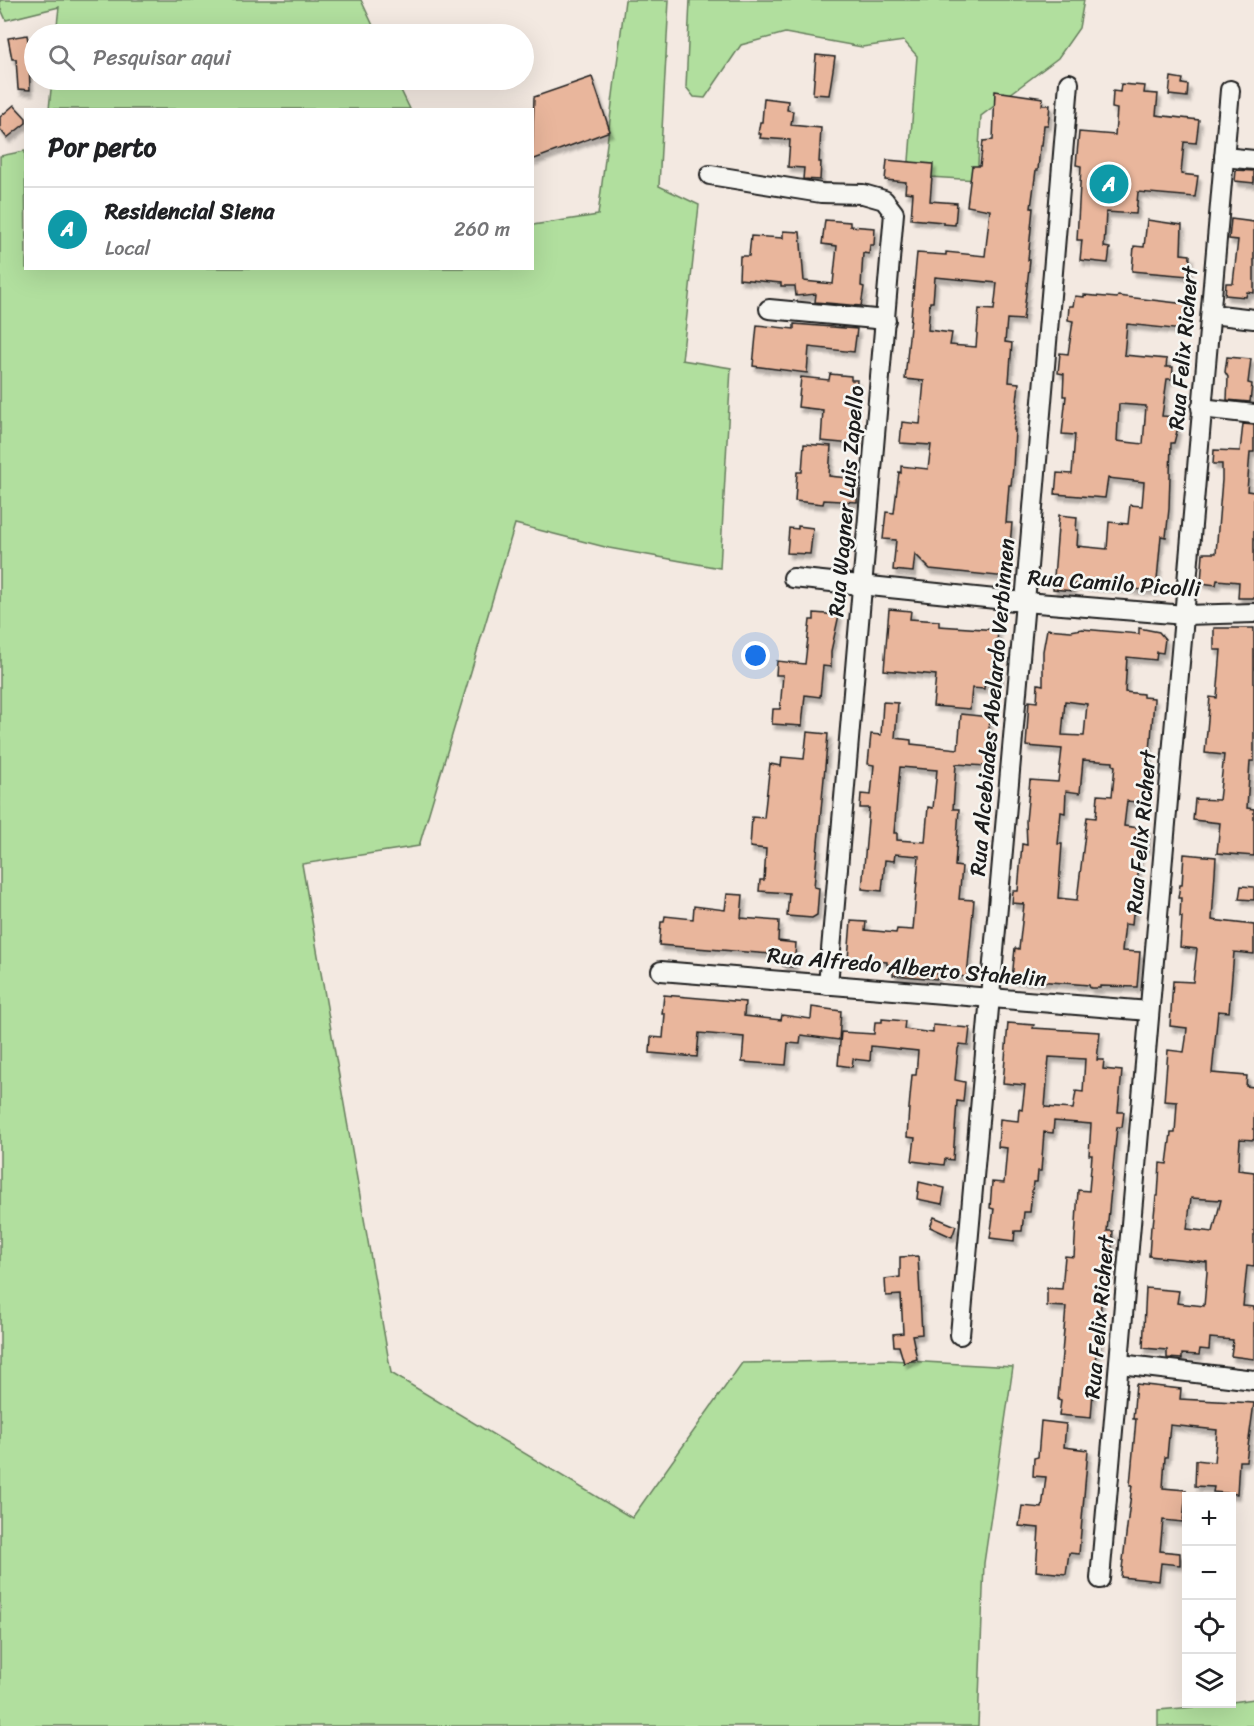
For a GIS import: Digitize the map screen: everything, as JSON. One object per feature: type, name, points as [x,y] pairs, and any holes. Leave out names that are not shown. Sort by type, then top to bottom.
[{"type":"street","name":"Rua Alcebiades Abelardo Verbinnen","points":[[960,1335],[1069,83]]},
{"type":"street","name":"Rua Felix Richert","points":[[1100,1579],[1230,90]]},
{"type":"street","points":[[1225,152],[1254,150]]},
{"type":"street","points":[[1225,152],[1254,160]]},
{"type":"street","name":"Rua Wagner Luis Zapello","points":[[710,174],[821,194],[863,194],[884,200],[894,213],[828,985]]},
{"type":"street","points":[[769,309],[886,320]]},
{"type":"street","points":[[1211,309],[1254,309]]},
{"type":"street","points":[[1211,309],[1254,319]]},
{"type":"street","points":[[1201,408],[1254,414]]},
{"type":"street","name":"Rua Camilo Picolli","points":[[792,578],[1025,602],[1185,615],[1254,613]]},
{"type":"street","name":"Rua Alfredo Alberto Stahelin","points":[[661,971],[1149,1011]]},
{"type":"street","points":[[1120,1364],[1254,1380]]},
{"type":"green space","points":[[0,0],[361,0],[372,24],[57,24],[59,7],[6,20],[0,7]]},
{"type":"green space","points":[[625,0],[669,0],[659,186],[699,205],[682,360],[731,368],[720,568],[609,548],[515,524],[419,846],[302,864],[391,1373],[632,1518],[742,1363],[889,1360],[1013,1367],[984,1563],[978,1726],[0,1726],[0,156],[24,151],[24,270],[534,270],[534,225],[598,215]]},
{"type":"green space","points":[[690,0],[1084,0],[1079,28],[1058,58],[981,116],[977,180],[929,177],[909,161],[917,56],[904,41],[862,47],[785,33],[741,45],[705,98],[694,97],[686,87]]},
{"type":"green space","points":[[51,90],[401,90],[410,108],[49,108]]},
{"type":"green space","points":[[1254,1699],[1254,1726],[1158,1726],[1158,1710],[1236,1708],[1236,1701]]},
{"type":"building","points":[[24,35],[24,90],[18,89],[16,59],[12,59],[8,38]]},
{"type":"building","points":[[816,55],[835,57],[829,95],[813,94]]},
{"type":"building","points":[[592,77],[610,131],[534,159],[534,97]]},
{"type":"building","points":[[1171,77],[1183,79],[1182,84],[1188,85],[1187,97],[1169,95]]},
{"type":"building","points":[[1121,84],[1145,86],[1144,93],[1158,94],[1156,115],[1199,120],[1196,143],[1184,142],[1181,174],[1198,176],[1195,197],[1138,192],[1136,214],[1106,212],[1104,247],[1110,248],[1108,263],[1080,260],[1082,240],[1077,240],[1081,166],[1076,165],[1079,132],[1115,135],[1117,109],[1112,108],[1113,91],[1120,92]]},
{"type":"building","points":[[995,91],[1043,98],[1042,105],[1050,105],[1048,125],[1044,125],[1042,146],[1040,146],[1031,208],[1033,208],[1028,260],[1030,260],[1023,320],[1007,319],[1005,342],[1012,343],[1009,382],[1019,383],[1013,468],[1011,485],[1009,485],[1006,523],[1012,523],[1007,577],[930,569],[915,554],[913,572],[893,570],[896,540],[883,539],[886,512],[894,513],[901,466],[928,469],[931,445],[900,443],[902,422],[920,424],[924,381],[905,379],[917,253],[946,255],[946,252],[985,256],[990,210],[967,206],[972,166],[980,166],[983,141],[993,140]],"holes":[[[935,277],[997,283],[994,310],[979,309],[976,347],[950,345],[952,333],[928,330]]]},
{"type":"building","points":[[764,98],[788,101],[787,110],[793,111],[791,125],[821,128],[820,180],[803,179],[804,168],[788,167],[790,140],[760,138],[761,134],[758,134],[760,122],[762,122]]},
{"type":"building","points":[[14,105],[24,116],[24,125],[7,138],[0,129],[0,117]]},
{"type":"building","points":[[887,160],[933,164],[930,201],[957,203],[955,225],[911,219],[913,193],[905,192],[906,182],[885,180]]},
{"type":"building","points":[[1236,170],[1254,171],[1254,183],[1235,181]]},
{"type":"building","points":[[1231,219],[1254,222],[1254,293],[1247,292],[1246,297],[1225,295],[1226,283],[1233,283],[1238,240],[1229,239]]},
{"type":"building","points":[[825,220],[850,222],[850,226],[875,228],[874,245],[870,245],[869,254],[863,253],[861,286],[864,287],[861,306],[815,302],[816,294],[796,296],[795,286],[739,279],[740,256],[749,256],[751,236],[783,238],[783,231],[800,232],[804,281],[833,284],[837,246],[822,244]]},
{"type":"building","points":[[1147,220],[1182,225],[1181,254],[1190,255],[1189,276],[1132,271],[1134,246],[1144,247]]},
{"type":"building","points":[[1084,295],[1117,298],[1118,296],[1186,304],[1183,330],[1127,324],[1124,355],[1167,359],[1166,367],[1173,367],[1172,379],[1167,379],[1162,416],[1177,417],[1177,431],[1174,443],[1171,443],[1169,509],[1166,537],[1161,536],[1156,591],[1074,584],[1073,591],[1053,589],[1059,515],[1077,517],[1077,546],[1107,549],[1109,522],[1128,524],[1130,505],[1142,506],[1144,482],[1108,478],[1105,498],[1055,494],[1057,473],[1072,474],[1075,435],[1062,434],[1066,396],[1063,396],[1064,374],[1058,373],[1060,353],[1068,354],[1073,321],[1068,320],[1069,306],[1073,306],[1075,296],[1084,297]],"holes":[[[1119,404],[1146,406],[1143,444],[1117,441]]]},
{"type":"building","points":[[794,324],[857,329],[854,352],[809,347],[807,373],[753,366],[757,325],[794,329]]},
{"type":"building","points":[[1227,357],[1251,359],[1248,383],[1252,384],[1250,402],[1227,400],[1228,377],[1225,372]]},
{"type":"building","points":[[830,374],[851,376],[851,380],[857,380],[853,444],[821,441],[823,410],[798,407],[801,377],[829,380]]},
{"type":"building","points":[[1243,424],[1254,425],[1254,452],[1250,452],[1247,491],[1254,492],[1254,598],[1238,598],[1239,582],[1217,580],[1216,585],[1201,583],[1203,553],[1216,553],[1222,464],[1213,464],[1214,450],[1240,451]]},
{"type":"building","points":[[804,444],[831,446],[829,476],[858,479],[857,502],[824,500],[823,504],[795,501],[797,472],[802,472]]},
{"type":"building","points":[[798,526],[813,528],[810,554],[787,553],[789,528],[798,529]]},
{"type":"building","points":[[889,609],[911,611],[910,619],[939,621],[939,626],[998,630],[995,667],[1001,667],[1000,680],[985,679],[984,689],[972,688],[970,709],[933,706],[936,675],[884,670]]},
{"type":"building","points":[[814,613],[839,615],[831,651],[831,667],[823,666],[820,697],[805,695],[802,726],[772,724],[773,709],[780,709],[783,675],[776,675],[777,661],[805,664],[810,620],[814,620]]},
{"type":"building","points":[[1139,628],[1159,632],[1165,639],[1163,653],[1157,652],[1156,660],[1127,657],[1125,692],[1154,698],[1146,803],[1127,801],[1124,826],[1148,829],[1147,849],[1140,848],[1135,914],[1133,913],[1132,925],[1125,924],[1122,951],[1140,952],[1137,987],[1090,988],[1089,985],[1012,979],[1015,948],[1019,949],[1024,904],[1012,903],[1013,891],[1018,891],[1022,844],[1027,845],[1026,821],[1030,780],[1058,782],[1062,749],[1026,746],[1029,701],[1037,702],[1038,684],[1043,685],[1043,651],[1047,629],[1071,631],[1082,629],[1139,634]],"holes":[[[1065,701],[1087,704],[1084,736],[1062,735]],[[1083,760],[1113,762],[1115,766],[1112,796],[1098,795],[1096,818],[1087,817],[1077,900],[1058,898],[1062,844],[1058,844],[1061,812],[1065,813],[1066,791],[1080,793]]]},
{"type":"building","points":[[1214,628],[1254,628],[1254,761],[1250,761],[1247,808],[1254,809],[1254,856],[1217,853],[1220,823],[1193,820],[1195,799],[1219,800],[1224,755],[1205,753],[1210,697],[1217,698],[1221,650],[1214,650]]},
{"type":"building","points":[[883,702],[898,703],[895,738],[911,740],[911,744],[958,749],[961,714],[990,717],[986,766],[956,764],[953,809],[959,809],[955,866],[962,867],[959,899],[974,900],[967,977],[937,974],[937,979],[893,975],[894,965],[887,965],[887,962],[848,959],[851,921],[866,922],[865,930],[896,933],[897,929],[913,930],[919,856],[895,854],[894,861],[885,860],[882,891],[862,889],[869,808],[860,808],[861,794],[871,795],[874,765],[868,764],[871,734],[881,735]],"holes":[[[900,767],[937,770],[933,808],[928,807],[925,842],[897,840],[897,833],[894,833]]]},
{"type":"building","points":[[807,732],[828,734],[814,887],[819,888],[817,915],[812,918],[787,916],[789,893],[759,891],[760,880],[764,880],[766,849],[750,847],[752,817],[764,818],[770,764],[781,766],[782,757],[804,759]]},
{"type":"building","points":[[1184,854],[1216,857],[1212,920],[1254,925],[1254,954],[1234,952],[1229,1012],[1218,1011],[1212,1073],[1247,1076],[1246,1086],[1254,1087],[1254,1140],[1240,1139],[1238,1170],[1254,1172],[1254,1267],[1247,1266],[1243,1306],[1254,1307],[1254,1359],[1231,1356],[1233,1340],[1210,1338],[1209,1350],[1200,1349],[1199,1355],[1182,1354],[1182,1359],[1167,1358],[1167,1350],[1143,1348],[1146,1288],[1179,1291],[1177,1303],[1204,1306],[1207,1272],[1207,1262],[1149,1256],[1151,1226],[1153,1226],[1156,1196],[1158,1196],[1160,1163],[1167,1164],[1171,1133],[1175,1133],[1177,1102],[1164,1101],[1168,1050],[1184,1052],[1187,1028],[1170,1026],[1173,981],[1193,982],[1197,949],[1180,947],[1182,917],[1180,917],[1181,898],[1178,898],[1180,885],[1182,885]],"holes":[[[1191,1198],[1221,1200],[1213,1232],[1187,1229]]]},
{"type":"building","points":[[1241,886],[1254,887],[1254,900],[1239,899]]},
{"type":"building","points":[[727,894],[743,895],[741,918],[779,921],[778,941],[796,943],[794,967],[783,966],[784,955],[659,945],[661,922],[664,922],[665,916],[693,919],[694,906],[725,910]]},
{"type":"building","points":[[664,995],[745,1002],[744,1016],[781,1020],[782,1015],[811,1019],[812,1007],[841,1011],[839,1040],[801,1035],[800,1044],[788,1043],[786,1065],[742,1062],[744,1037],[699,1033],[697,1057],[650,1053],[651,1037],[663,1038]]},
{"type":"building","points":[[882,1019],[905,1021],[904,1029],[933,1033],[933,1025],[970,1028],[968,1045],[960,1044],[958,1049],[955,1080],[965,1082],[963,1102],[957,1101],[953,1160],[945,1159],[944,1165],[912,1161],[915,1138],[907,1137],[912,1075],[916,1075],[918,1051],[871,1046],[870,1061],[853,1059],[852,1067],[838,1065],[841,1032],[874,1034],[875,1022],[882,1022]]},
{"type":"building","points":[[1008,1023],[1034,1025],[1033,1028],[1100,1032],[1097,1060],[1104,1060],[1103,1069],[1122,1071],[1118,1112],[1124,1112],[1122,1127],[1117,1127],[1107,1231],[1113,1231],[1110,1276],[1103,1275],[1100,1318],[1102,1318],[1099,1352],[1096,1352],[1091,1418],[1059,1415],[1061,1401],[1058,1400],[1066,1307],[1047,1306],[1047,1288],[1062,1289],[1065,1256],[1074,1257],[1078,1190],[1089,1191],[1092,1155],[1089,1155],[1091,1124],[1054,1121],[1053,1133],[1044,1132],[1041,1171],[1038,1171],[1037,1182],[1033,1182],[1030,1212],[1024,1212],[1022,1231],[1015,1231],[1014,1241],[990,1238],[994,1209],[990,1208],[992,1182],[1004,1183],[1007,1148],[998,1147],[1000,1119],[1018,1121],[1019,1109],[1022,1110],[1025,1085],[1003,1083]],"holes":[[[1049,1057],[1085,1059],[1083,1092],[1076,1091],[1073,1109],[1045,1107]]]},
{"type":"building","points":[[919,1182],[945,1188],[942,1204],[917,1199]]},
{"type":"building","points":[[934,1217],[956,1226],[952,1237],[930,1227]]},
{"type":"building","points":[[918,1256],[922,1334],[912,1335],[917,1359],[904,1363],[899,1346],[894,1346],[893,1334],[903,1333],[901,1295],[886,1296],[885,1279],[900,1277],[900,1257]]},
{"type":"building","points":[[1136,1384],[1181,1389],[1180,1399],[1254,1403],[1246,1461],[1239,1461],[1237,1494],[1236,1492],[1213,1492],[1214,1487],[1195,1486],[1196,1460],[1214,1462],[1217,1430],[1170,1425],[1163,1488],[1186,1490],[1182,1492],[1182,1522],[1163,1520],[1160,1551],[1180,1553],[1180,1565],[1161,1563],[1159,1581],[1121,1577],[1132,1485],[1130,1485],[1136,1419],[1133,1419]]},
{"type":"building","points":[[1041,1421],[1066,1424],[1064,1447],[1088,1450],[1079,1554],[1069,1553],[1066,1574],[1036,1571],[1039,1528],[1019,1526],[1022,1506],[1042,1508],[1046,1477],[1033,1476],[1034,1458],[1038,1457]]},
{"type":"place","name":"Residencial Siena","points":[[1109,184]]}]
